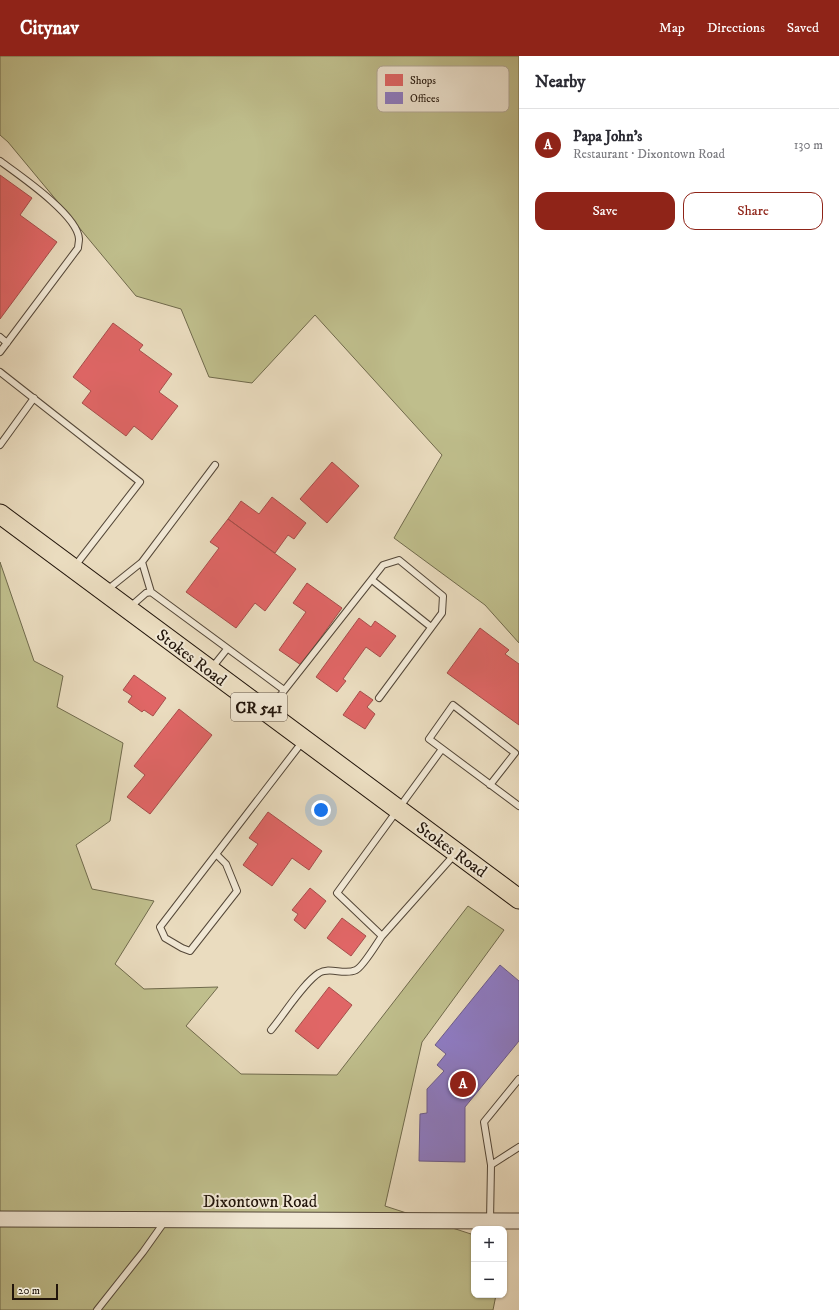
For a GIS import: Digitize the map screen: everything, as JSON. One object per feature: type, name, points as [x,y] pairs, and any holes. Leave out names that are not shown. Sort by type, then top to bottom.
[{"type":"main road","name":"Stokes Road","points":[[0,514],[519,899]]},
{"type":"street","name":"Dixontown Road","points":[[0,1219],[519,1221]]},
{"type":"lane","points":[[0,161],[47,196],[75,227],[79,239],[78,248],[0,352]]},
{"type":"lane","points":[[0,337],[8,342]]},
{"type":"lane","points":[[0,372],[140,482],[73,569]]},
{"type":"lane","points":[[0,445],[34,398]]},
{"type":"lane","points":[[104,592],[142,562],[215,465]]},
{"type":"lane","points":[[267,712],[383,565],[399,560],[443,596],[442,613],[379,698]]},
{"type":"lane","points":[[142,562],[151,592],[284,690]]},
{"type":"lane","points":[[372,580],[431,628]]},
{"type":"lane","points":[[128,610],[146,593],[151,592]]},
{"type":"lane","points":[[210,670],[227,649]]},
{"type":"lane","points":[[490,785],[515,752],[453,705],[429,739],[442,748],[490,785],[519,806]]},
{"type":"lane","points":[[217,855],[226,864],[237,891],[190,951],[165,938],[160,927],[217,855],[304,739]]},
{"type":"lane","points":[[382,936],[337,893],[442,748]]},
{"type":"lane","points":[[271,1030],[306,985],[319,973],[328,970],[344,972],[355,971],[362,964],[382,936],[456,852]]},
{"type":"lane","points":[[490,1221],[491,1165],[484,1122],[519,1079]]},
{"type":"lane","points":[[491,1165],[519,1147]]},
{"type":"lane","points":[[97,1310],[143,1252],[166,1220]]},
{"type":"shaded area","points":[[0,56],[519,56],[519,643],[485,605],[394,538],[442,455],[315,315],[252,383],[209,377],[181,309],[136,296],[8,142],[0,135]]},
{"type":"shaded area","points":[[0,562],[34,661],[63,676],[57,707],[123,743],[110,821],[76,845],[92,889],[154,901],[115,964],[144,989],[218,987],[186,1026],[241,1074],[337,1075],[468,906],[504,930],[422,1042],[385,1206],[471,1234],[471,1298],[495,1298],[493,1310],[0,1310]]},
{"type":"building: Shops","points":[[0,175],[32,198],[20,215],[57,242],[0,319]]},
{"type":"building: Shops","points":[[113,323],[143,345],[139,350],[172,374],[159,392],[178,406],[152,440],[134,426],[126,436],[82,403],[91,391],[73,377]]},
{"type":"building: Shops","points":[[332,462],[359,486],[327,523],[300,499]]},
{"type":"building: Shops","points":[[272,497],[306,523],[294,539],[288,535],[275,553],[228,519],[241,501],[259,514]]},
{"type":"building: Shops","points":[[228,519],[296,569],[265,611],[255,603],[236,628],[186,592],[219,548],[210,542]]},
{"type":"building: Shops","points":[[307,583],[342,608],[301,665],[279,650],[306,612],[293,603]]},
{"type":"building: Shops","points":[[359,618],[371,627],[375,621],[396,636],[380,657],[366,647],[343,679],[346,681],[337,692],[316,677]]},
{"type":"building: Shops","points":[[480,628],[509,650],[505,654],[519,664],[519,725],[447,673]]},
{"type":"building: Shops","points":[[134,675],[166,698],[153,716],[144,710],[142,712],[128,702],[132,696],[123,690]]},
{"type":"building: Shops","points":[[360,691],[373,700],[367,707],[375,714],[365,729],[343,715]]},
{"type":"building: Shops","points":[[179,709],[212,735],[150,814],[127,797],[145,775],[134,766]]},
{"type":"building: Shops","points":[[268,812],[322,851],[309,870],[292,858],[272,886],[243,865],[258,844],[249,838]]},
{"type":"building: Shops","points":[[310,888],[326,901],[305,929],[294,920],[298,914],[292,910]]},
{"type":"building: Shops","points":[[342,918],[366,936],[351,956],[327,938]]},
{"type":"building: Shops","points":[[329,987],[352,1005],[318,1049],[295,1031]]},
{"type":"building: Offices","points":[[500,965],[519,981],[519,1041],[465,1107],[465,1162],[419,1161],[420,1114],[427,1113],[427,1089],[444,1071],[437,1065],[446,1054],[435,1045]]},
{"type":"place","name":"Papa John's","points":[[463,1084]]}]
